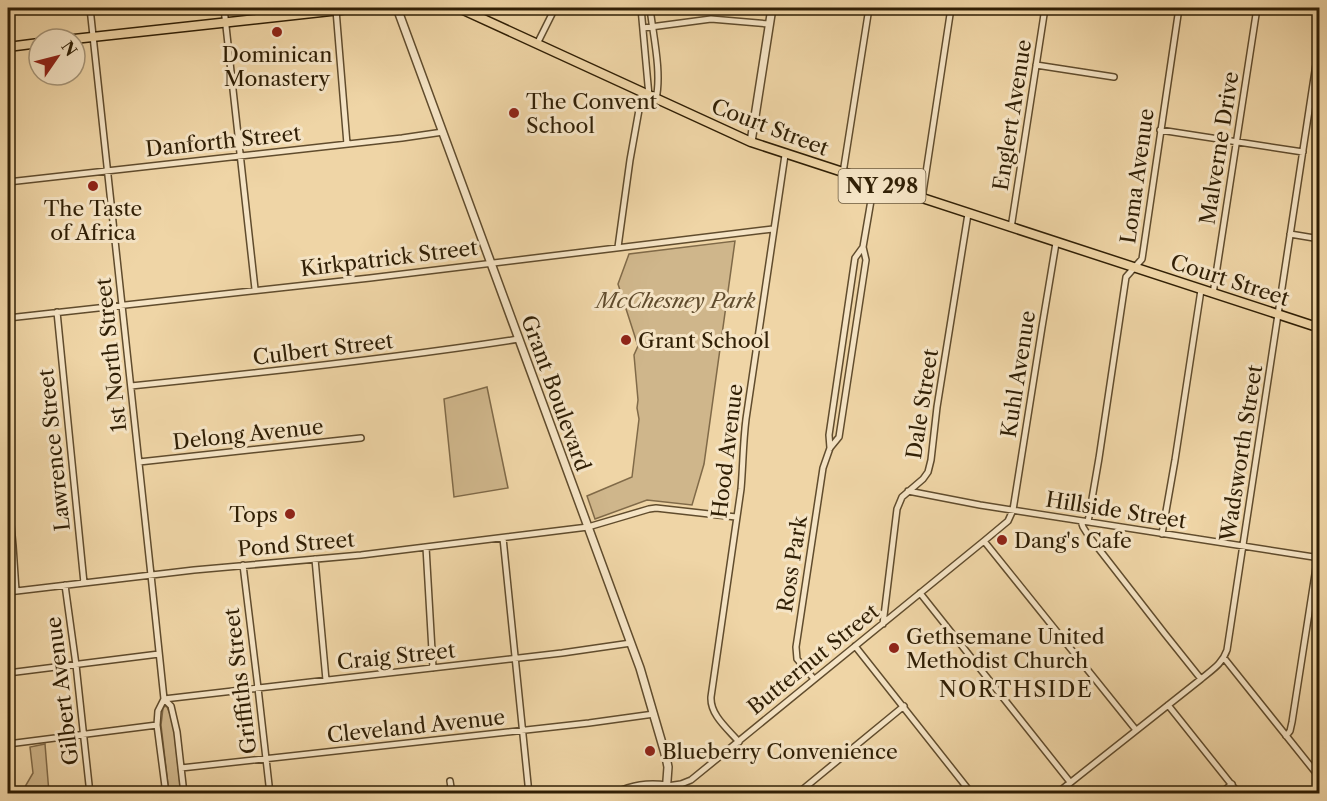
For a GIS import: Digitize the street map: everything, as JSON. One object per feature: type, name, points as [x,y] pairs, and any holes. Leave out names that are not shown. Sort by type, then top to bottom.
[{"type":"main road","points":[[87,38],[358,8]]},
{"type":"main road","name":"Court Street","points":[[459,8],[751,142],[1320,328]]},
{"type":"main road","points":[[8,46],[27,44]]},
{"type":"street","name":"1st North Street","points":[[90,8],[164,699],[158,711],[158,725],[166,794]]},
{"type":"street","points":[[224,8],[255,290]]},
{"type":"street","name":"Grant Boulevard","points":[[397,8],[640,668],[668,764],[666,790]]},
{"type":"street","points":[[537,44],[555,8]]},
{"type":"street","points":[[618,247],[630,160],[649,96],[641,8]]},
{"type":"street","points":[[649,96],[658,88],[650,8]]},
{"type":"street","points":[[751,142],[772,8]]},
{"type":"street","points":[[843,173],[869,8]]},
{"type":"street","points":[[922,199],[951,8]]},
{"type":"street","name":"Englert Avenue","points":[[1011,228],[1045,8]]},
{"type":"street","name":"Loma Avenue","points":[[1085,521],[1101,447],[1126,277],[1142,259],[1179,8]]},
{"type":"street","name":"Malverne Drive","points":[[1213,294],[1257,8]]},
{"type":"street","points":[[336,10],[347,144]]},
{"type":"street","points":[[643,28],[711,19],[770,24]]},
{"type":"street","name":"Wadsworth Street","points":[[1224,658],[1320,38]]},
{"type":"street","points":[[1036,65],[1114,77]]},
{"type":"street","points":[[1312,93],[1320,94]]},
{"type":"street","points":[[1160,130],[1303,152]]},
{"type":"street","name":"Danforth Street","points":[[8,182],[442,132]]},
{"type":"street","name":"Hood Avenue","points":[[739,742],[717,717],[711,706],[711,697],[743,468],[746,419],[785,154]]},
{"type":"street","name":"Ross Park","points":[[814,679],[797,659],[796,647],[823,468],[830,448],[839,437],[866,260],[863,247],[873,183]]},
{"type":"street","name":"Dale Street","points":[[883,624],[897,509],[902,496],[928,472],[931,460],[937,407],[968,214]]},
{"type":"street","name":"Kirkpatrick Street","points":[[8,318],[370,278],[773,229]]},
{"type":"street","points":[[1290,234],[1320,238]]},
{"type":"street","name":"Kuhl Avenue","points":[[1014,510],[1056,243]]},
{"type":"street","name":"Ross Park","points":[[830,448],[829,435],[855,258],[863,247]]},
{"type":"street","points":[[1161,534],[1175,460],[1201,290]]},
{"type":"street","name":"Lawrence Street","points":[[57,312],[84,583]]},
{"type":"street","name":"Culbert Street","points":[[131,386],[335,365],[519,339]]},
{"type":"street","name":"Delong Avenue","points":[[139,462],[361,438]]},
{"type":"street","name":"Hillside Street","points":[[908,491],[1318,558]]},
{"type":"street","points":[[8,494],[16,591]]},
{"type":"street","name":"Pond Street","points":[[8,592],[426,547],[588,527],[634,512],[656,508],[736,517]]},
{"type":"street","name":"Butternut Street","points":[[614,794],[639,785],[651,784],[666,790],[692,780],[1008,521],[1014,510]]},
{"type":"street","points":[[1085,521],[1083,527],[1088,535],[1201,679]]},
{"type":"street","points":[[503,538],[530,794]]},
{"type":"street","points":[[984,541],[1136,730]]},
{"type":"street","points":[[1286,736],[1292,722],[1320,542]]},
{"type":"street","points":[[426,547],[433,668]]},
{"type":"street","points":[[315,559],[326,680]]},
{"type":"street","name":"Griffiths Street","points":[[243,566],[270,794]]},
{"type":"street","name":"Gilbert Avenue","points":[[65,585],[90,794]]},
{"type":"street","points":[[920,593],[1070,782]]},
{"type":"street","name":"Craig Street","points":[[164,699],[631,644]]},
{"type":"street","points":[[855,646],[972,794]]},
{"type":"street","points":[[8,673],[159,654]]},
{"type":"street","points":[[1061,792],[1070,782],[1201,679],[1224,658],[1320,778]]},
{"type":"street","name":"1st North Street","points":[[164,699],[171,706],[175,719],[184,794]]},
{"type":"street","points":[[1168,705],[1239,794]]},
{"type":"street","points":[[797,794],[904,706]]},
{"type":"street","name":"Cleveland Avenue","points":[[181,768],[654,714]]},
{"type":"street","points":[[8,744],[158,725]]},
{"type":"street","points":[[450,781],[452,794]]},
{"type":"street","points":[[1220,794],[1232,784]]},
{"type":"green space","name":"McChesney Park","points":[[735,241],[704,464],[692,505],[647,500],[595,519],[587,496],[632,477],[639,419],[634,355],[638,346],[618,284],[629,254]]},
{"type":"green space","points":[[487,387],[508,488],[454,497],[444,399]]},
{"type":"green space","points":[[165,706],[173,721],[181,793],[169,793],[161,725]]},
{"type":"green space","points":[[45,744],[49,793],[11,793],[22,792],[33,773],[30,747]]},
{"type":"place","name":"Dominican Monastery","points":[[277,32]]},
{"type":"place","name":"The Convent School","points":[[514,113]]},
{"type":"place","name":"The Taste of Africa","points":[[93,186]]},
{"type":"place","name":"Grant School","points":[[626,340]]},
{"type":"place","name":"Tops","points":[[290,514]]},
{"type":"place","name":"Dang's Cafe","points":[[1002,540]]},
{"type":"place","name":"Gethsemane United Methodist Church","points":[[894,648]]},
{"type":"place","name":"Blueberry Convenience","points":[[650,751]]},
{"type":"district","name":"NORTHSIDE","points":[[1016,689]]}]
